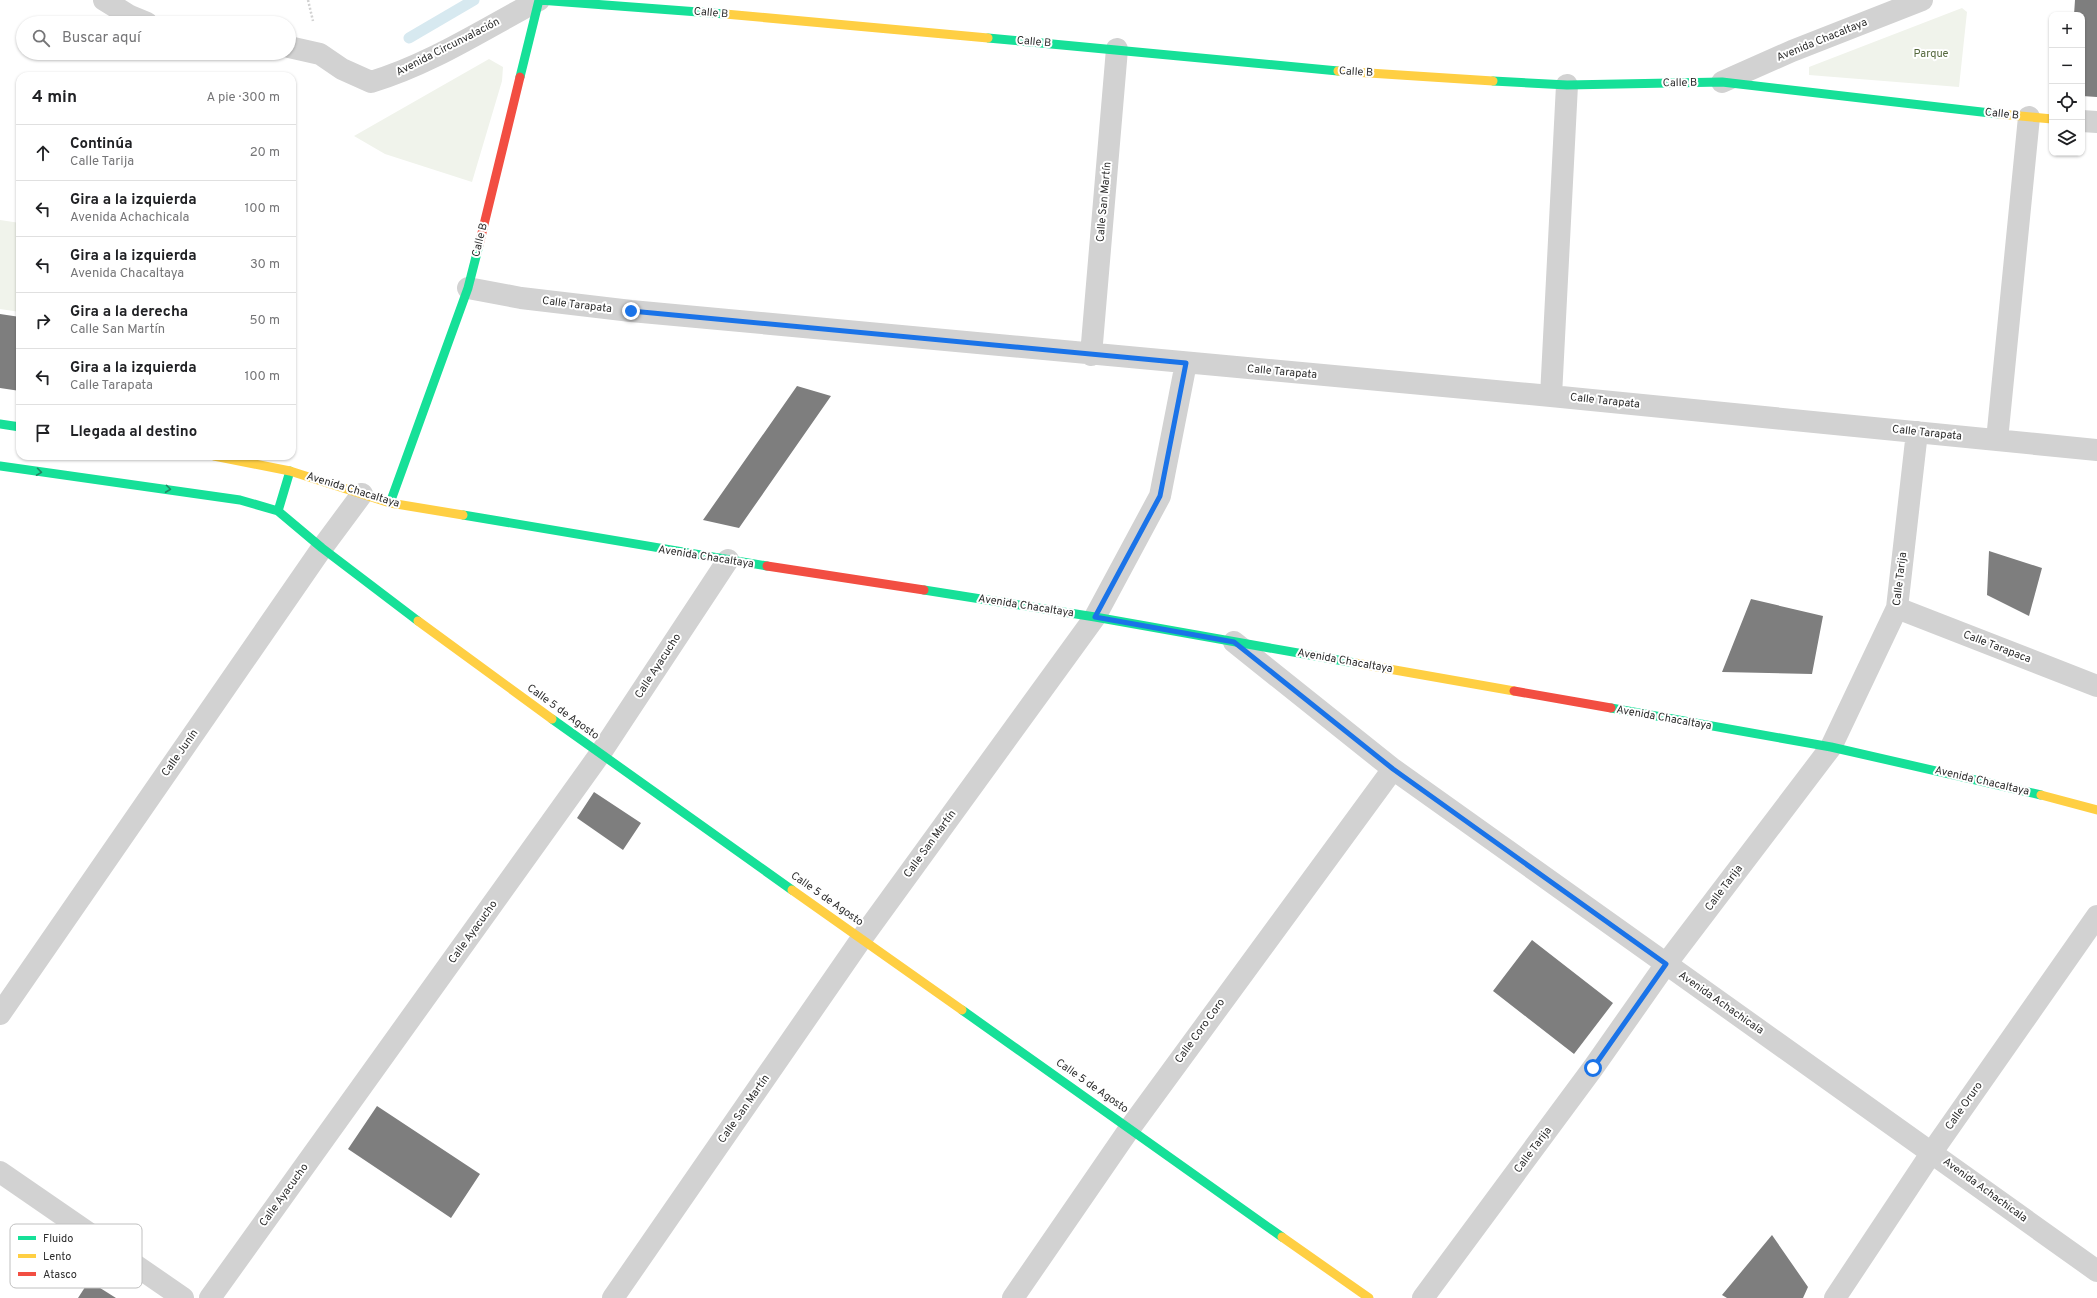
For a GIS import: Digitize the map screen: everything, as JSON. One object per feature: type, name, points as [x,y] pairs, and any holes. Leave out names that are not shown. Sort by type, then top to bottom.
[{"type":"street","points":[[104,0],[130,16]]},
{"type":"street","name":"Calle B","points":[[390,503],[468,288],[539,0],[678,5],[1316,70],[1567,85],[1722,82],[2049,119]]},
{"type":"street","name":"Avenida Circunvalación","points":[[296,49],[320,54],[342,69],[371,82],[400,74],[539,0]]},
{"type":"street","name":"Avenida Chacaltaya","points":[[1722,82],[1792,51],[1922,0]]},
{"type":"street","name":"Calle San Martín","points":[[1091,355],[1117,49]]},
{"type":"street","points":[[1551,396],[1567,85]]},
{"type":"street","points":[[1997,440],[2029,117]]},
{"type":"street","points":[[2085,121],[2097,122]]},
{"type":"street","name":"Calle Tarapata","points":[[468,288],[521,298],[631,311],[1091,355],[1551,396],[2097,450]]},
{"type":"street","name":"Calle San Martín","points":[[613,1298],[862,938],[1095,617],[1160,496],[1186,363]]},
{"type":"street","points":[[0,424],[16,426]]},
{"type":"street","name":"Calle Tarija","points":[[1423,1298],[1593,1068],[1666,964],[1831,747],[1897,608],[1917,432]]},
{"type":"street","name":"Avenida Chacaltaya","points":[[234,460],[290,471],[390,503],[728,560],[1095,617],[1831,747],[2072,802],[2097,810]]},
{"type":"street","points":[[0,466],[240,500],[278,511],[290,471]]},
{"type":"street","name":"Calle Junín","points":[[0,1014],[322,548],[362,494]]},
{"type":"street","name":"Calle 5 de Agosto","points":[[278,511],[322,548],[600,754],[1370,1298]]},
{"type":"street","name":"Calle Ayacucho","points":[[210,1298],[600,754],[728,560]]},
{"type":"street","name":"Calle Tarapaca","points":[[1897,608],[2097,686]]},
{"type":"street","name":"Avenida Achachicala","points":[[1234,642],[1393,769],[2097,1271]]},
{"type":"street","name":"Calle Coro Coro","points":[[1013,1298],[1130,1128],[1393,769]]},
{"type":"street","name":"Calle Oruro","points":[[1835,1298],[1932,1152],[2097,916]]},
{"type":"street","points":[[0,1172],[76,1224]]},
{"type":"street","points":[[142,1270],[183,1298]]},
{"type":"green space","name":"Parque","points":[[1962,8],[1967,12],[1959,87],[1809,75],[1809,67]]},
{"type":"green space","points":[[489,59],[503,67],[502,81],[472,182],[385,154],[354,136]]},
{"type":"green space","points":[[0,220],[16,222],[16,311],[0,309]]},
{"type":"building","points":[[2075,0],[2097,0],[2097,97],[2085,96],[2085,12],[2074,12]]},
{"type":"building","points":[[0,314],[16,316],[16,390],[0,388]]},
{"type":"building","points":[[797,386],[831,396],[739,528],[703,520]]},
{"type":"building","points":[[1989,551],[2042,568],[2029,616],[1987,595]]},
{"type":"building","points":[[1751,599],[1823,616],[1812,674],[1722,672]]},
{"type":"building","points":[[594,792],[641,823],[623,850],[577,818]]},
{"type":"building","points":[[1532,940],[1613,1003],[1574,1054],[1493,991]]},
{"type":"building","points":[[377,1106],[480,1174],[451,1218],[348,1149]]},
{"type":"building","points":[[1772,1235],[1808,1287],[1803,1298],[1727,1298],[1722,1295]]},
{"type":"building","points":[[84,1288],[100,1288],[116,1298],[78,1298]]},
{"type":"waterway","points":[[409,38],[474,0]]},
{"type":"traffic: fast","points":[[520,77],[539,0],[725,14]]},
{"type":"traffic: fast","points":[[988,38],[1338,71]]},
{"type":"traffic: fast","points":[[1493,81],[1567,85],[1722,82],[1999,114]]},
{"type":"traffic: fast","points":[[390,503],[468,288],[479,245]]},
{"type":"traffic: fast","points":[[0,424],[16,426]]},
{"type":"traffic: fast","points":[[0,466],[240,500],[278,511],[322,548],[418,621]]},
{"type":"traffic: fast","points":[[278,511],[290,471]]},
{"type":"traffic: fast","points":[[463,515],[767,566]]},
{"type":"traffic: fast","points":[[924,590],[1095,617],[1355,663]]},
{"type":"traffic: fast","points":[[1611,708],[1831,747],[2041,795]]},
{"type":"traffic: fast","points":[[552,719],[792,890]]},
{"type":"traffic: fast","points":[[962,1010],[1282,1237]]},
{"type":"traffic: slow","points":[[725,14],[988,38]]},
{"type":"traffic: slow","points":[[1338,71],[1493,81]]},
{"type":"traffic: slow","points":[[1999,114],[2049,119]]},
{"type":"traffic: slow","points":[[234,460],[290,471],[390,503],[463,515]]},
{"type":"traffic: slow","points":[[418,621],[552,719]]},
{"type":"traffic: slow","points":[[1355,663],[1514,691]]},
{"type":"traffic: slow","points":[[2041,795],[2097,810]]},
{"type":"traffic: slow","points":[[792,890],[962,1010]]},
{"type":"traffic: slow","points":[[1282,1237],[1369,1298]]},
{"type":"traffic: jam","points":[[479,245],[520,77]]},
{"type":"traffic: jam","points":[[767,566],[924,590]]},
{"type":"traffic: jam","points":[[1514,691],[1611,708]]},
{"type":"route","points":[[631,311],[1186,363],[1160,496],[1095,617],[1234,642],[1393,769],[1666,964],[1593,1068]]}]
